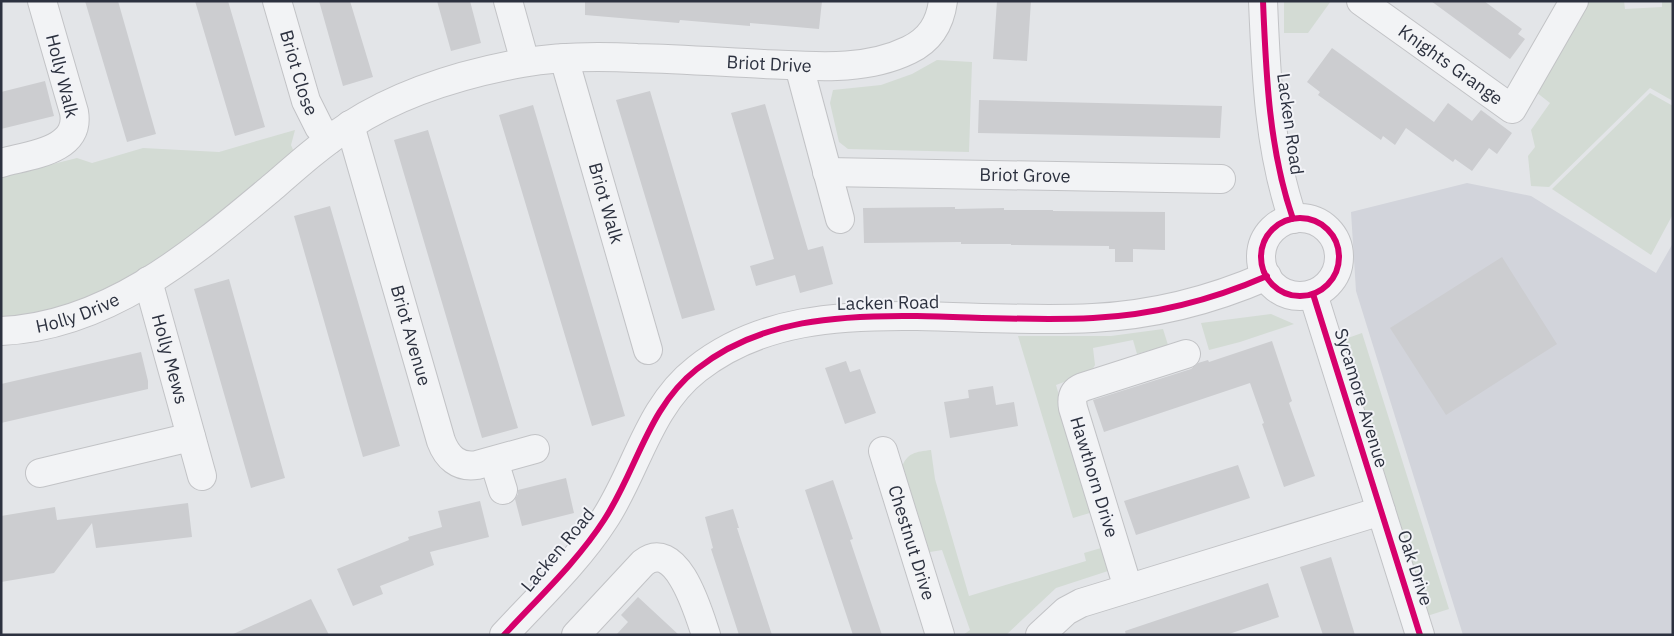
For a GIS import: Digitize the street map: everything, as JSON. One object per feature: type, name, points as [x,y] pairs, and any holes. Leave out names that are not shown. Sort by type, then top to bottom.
[{"type":"street","name":"Holly Walk","points":[[1,163],[58,146],[70,137],[74,128],[74,112],[42,1]]},
{"type":"street","name":"Briot Close","points":[[277,1],[306,102],[319,127],[340,133]]},
{"type":"street","points":[[508,1],[525,62]]},
{"type":"street","name":"Briot Drive","points":[[340,133],[392,103],[429,88],[478,72],[525,62],[586,57],[658,58],[799,66],[866,64],[911,50],[930,36],[940,16],[943,1]]},
{"type":"street","name":"Lacken Road","points":[[1263,1],[1273,131],[1282,179],[1293,219]]},
{"type":"street","name":"Knights Grange","points":[[1361,1],[1512,109],[1574,1]]},
{"type":"street","name":"Briot Walk","points":[[564,58],[648,350]]},
{"type":"street","points":[[799,66],[840,219]]},
{"type":"street","name":"Holly Drive","points":[[1,331],[31,328],[75,317],[110,302],[148,282],[197,248],[340,133]]},
{"type":"street","name":"Briot Avenue","points":[[340,133],[443,446],[449,455],[460,464],[472,466],[535,449]]},
{"type":"street","name":"Briot Grove","points":[[827,172],[1221,179]]},
{"type":"street","points":[[1304,218],[1316,221],[1333,235],[1339,257],[1338,269],[1332,280],[1324,288],[1313,294],[1292,295],[1281,291],[1267,276],[1262,264],[1265,240],[1272,230],[1282,223],[1304,218]]},
{"type":"street","name":"Lacken Road","points":[[504,635],[560,574],[602,523],[621,490],[656,416],[668,398],[696,369],[712,357],[734,345],[792,325],[827,319],[865,316],[1059,319],[1135,314],[1207,298],[1267,276]]},
{"type":"street","name":"Holly Mews","points":[[148,282],[202,476]]},
{"type":"street","name":"Sycamore Avenue","points":[[1313,294],[1381,511]]},
{"type":"street","name":"Hawthorn Drive","points":[[1128,588],[1073,408],[1072,397],[1074,392],[1083,386],[1186,354]]},
{"type":"street","points":[[40,473],[191,437]]},
{"type":"street","name":"Chestnut Drive","points":[[883,451],[940,635]]},
{"type":"street","points":[[494,461],[503,490]]},
{"type":"street","points":[[1040,635],[1060,615],[1081,603],[1381,511]]},
{"type":"street","name":"Oak Drive","points":[[1381,511],[1420,635]]},
{"type":"street","points":[[576,635],[643,563],[648,559],[657,557],[671,564],[684,578],[694,599],[706,635]]},
{"type":"shaded area","points":[[1284,1],[1331,1],[1308,33],[1284,33]]},
{"type":"shaded area","points":[[1588,1],[1624,1],[1625,9],[1662,7],[1662,1],[1673,1],[1673,101],[1650,88],[1549,187],[1531,186],[1528,156],[1535,147],[1531,130],[1550,103],[1536,92]]},
{"type":"shaded area","points":[[937,60],[972,62],[969,152],[848,149],[839,142],[830,103],[833,90],[881,85],[912,74]]},
{"type":"shaded area","points":[[1650,93],[1673,106],[1673,214],[1651,255],[1552,189]]},
{"type":"shaded area","points":[[295,130],[291,145],[294,152],[212,219],[155,260],[94,295],[61,308],[31,315],[1,317],[1,177],[77,158],[92,163],[143,148],[219,152]]},
{"type":"shaded area","points":[[1467,183],[1531,196],[1656,273],[1673,243],[1673,635],[1463,635],[1356,291],[1351,212]]},
{"type":"shaded area","points":[[1271,314],[1294,324],[1209,350],[1201,323]]},
{"type":"shaded area","points":[[1163,329],[1168,345],[1137,354],[1133,340],[1093,348],[1095,365],[1091,372],[1056,385],[1093,512],[1073,518],[1018,336],[1111,336]]},
{"type":"shaded area","points":[[1362,333],[1449,609],[1427,616],[1354,383],[1345,339]]},
{"type":"shaded area","points":[[931,450],[935,479],[969,596],[1086,561],[1084,553],[1101,548],[1108,571],[1056,588],[1006,635],[963,635],[970,630],[942,550],[924,553],[901,469],[909,456],[916,452]]},
{"type":"building","points":[[85,1],[118,1],[156,134],[127,142]]},
{"type":"building","points":[[195,1],[228,1],[265,127],[235,136]]},
{"type":"building","points":[[319,1],[350,1],[373,77],[343,86]]},
{"type":"building","points":[[437,1],[470,1],[481,43],[451,51]]},
{"type":"building","points":[[585,1],[822,1],[819,29],[750,23],[750,26],[680,20],[679,23],[585,15]]},
{"type":"building","points":[[997,1],[1031,1],[1027,61],[993,59]]},
{"type":"building","points":[[1431,1],[1484,1],[1522,29],[1518,34],[1525,39],[1510,59]]},
{"type":"building","points":[[1332,48],[1434,122],[1448,103],[1472,121],[1481,110],[1512,133],[1497,154],[1489,148],[1472,171],[1455,159],[1453,162],[1406,128],[1395,145],[1383,136],[1381,140],[1318,95],[1320,92],[1307,82]]},
{"type":"building","points":[[45,81],[54,116],[1,129],[1,92]]},
{"type":"building","points":[[650,91],[715,310],[682,319],[616,100]]},
{"type":"building","points":[[979,100],[1222,106],[1220,138],[978,133]]},
{"type":"building","points":[[765,104],[808,250],[823,246],[833,284],[800,293],[795,275],[756,286],[750,266],[774,259],[731,113]]},
{"type":"building","points":[[533,105],[625,416],[592,426],[499,115]]},
{"type":"building","points":[[428,130],[518,428],[482,438],[394,140]]},
{"type":"building","points":[[330,206],[400,446],[363,457],[294,216]]},
{"type":"building","points":[[955,207],[955,209],[1004,208],[1004,210],[1165,212],[1165,250],[1133,249],[1133,262],[1115,262],[1115,249],[1109,249],[1109,246],[961,244],[961,242],[864,243],[863,208]]},
{"type":"building","points":[[1502,257],[1557,344],[1446,415],[1390,328]]},
{"type":"building","points":[[229,279],[285,478],[251,488],[194,289]]},
{"type":"building","points":[[1272,341],[1292,401],[1289,403],[1315,476],[1284,487],[1250,383],[1104,432],[1093,400],[1191,369],[1198,363],[1208,360],[1209,362]]},
{"type":"building","points":[[141,352],[148,389],[1,423],[1,384]]},
{"type":"building","points":[[846,361],[850,372],[860,369],[876,413],[845,424],[825,368]]},
{"type":"building","points":[[993,386],[996,405],[1014,402],[1018,426],[950,438],[944,402],[969,398],[968,390]]},
{"type":"building","points":[[1238,465],[1250,498],[1136,535],[1124,501]]},
{"type":"building","points":[[566,478],[574,513],[522,526],[515,499],[518,490]]},
{"type":"building","points":[[833,480],[853,539],[850,540],[882,635],[853,635],[805,490]]},
{"type":"building","points":[[480,501],[489,537],[430,552],[434,565],[380,586],[383,594],[353,606],[337,569],[409,540],[408,537],[442,527],[438,511]]},
{"type":"building","points":[[188,503],[192,537],[96,548],[92,523],[54,573],[1,582],[1,516],[55,507],[57,520]]},
{"type":"building","points":[[733,509],[739,528],[737,528],[772,635],[739,635],[711,549],[713,548],[705,517]]},
{"type":"building","points":[[1331,557],[1355,635],[1323,635],[1300,567]]},
{"type":"building","points":[[1268,583],[1279,617],[1226,635],[1126,635],[1125,631]]},
{"type":"building","points":[[638,597],[679,635],[616,635],[628,622],[621,615]]},
{"type":"building","points":[[311,599],[329,635],[231,635]]},
{"type":"cycle path","points":[[1263,1],[1270,112],[1279,166],[1293,219]]},
{"type":"cycle path","points":[[1300,218],[1315,221],[1327,230],[1336,242],[1339,257],[1336,272],[1327,284],[1315,293],[1300,296],[1285,293],[1273,284],[1264,272],[1261,257],[1264,242],[1273,230],[1285,221],[1300,218]]},
{"type":"cycle path","points":[[504,635],[556,580],[593,536],[626,481],[655,420],[680,384],[721,352],[747,339],[802,323],[859,317],[917,316],[1049,319],[1138,314],[1204,299],[1267,276]]},
{"type":"cycle path","points":[[1313,294],[1420,635]]}]
